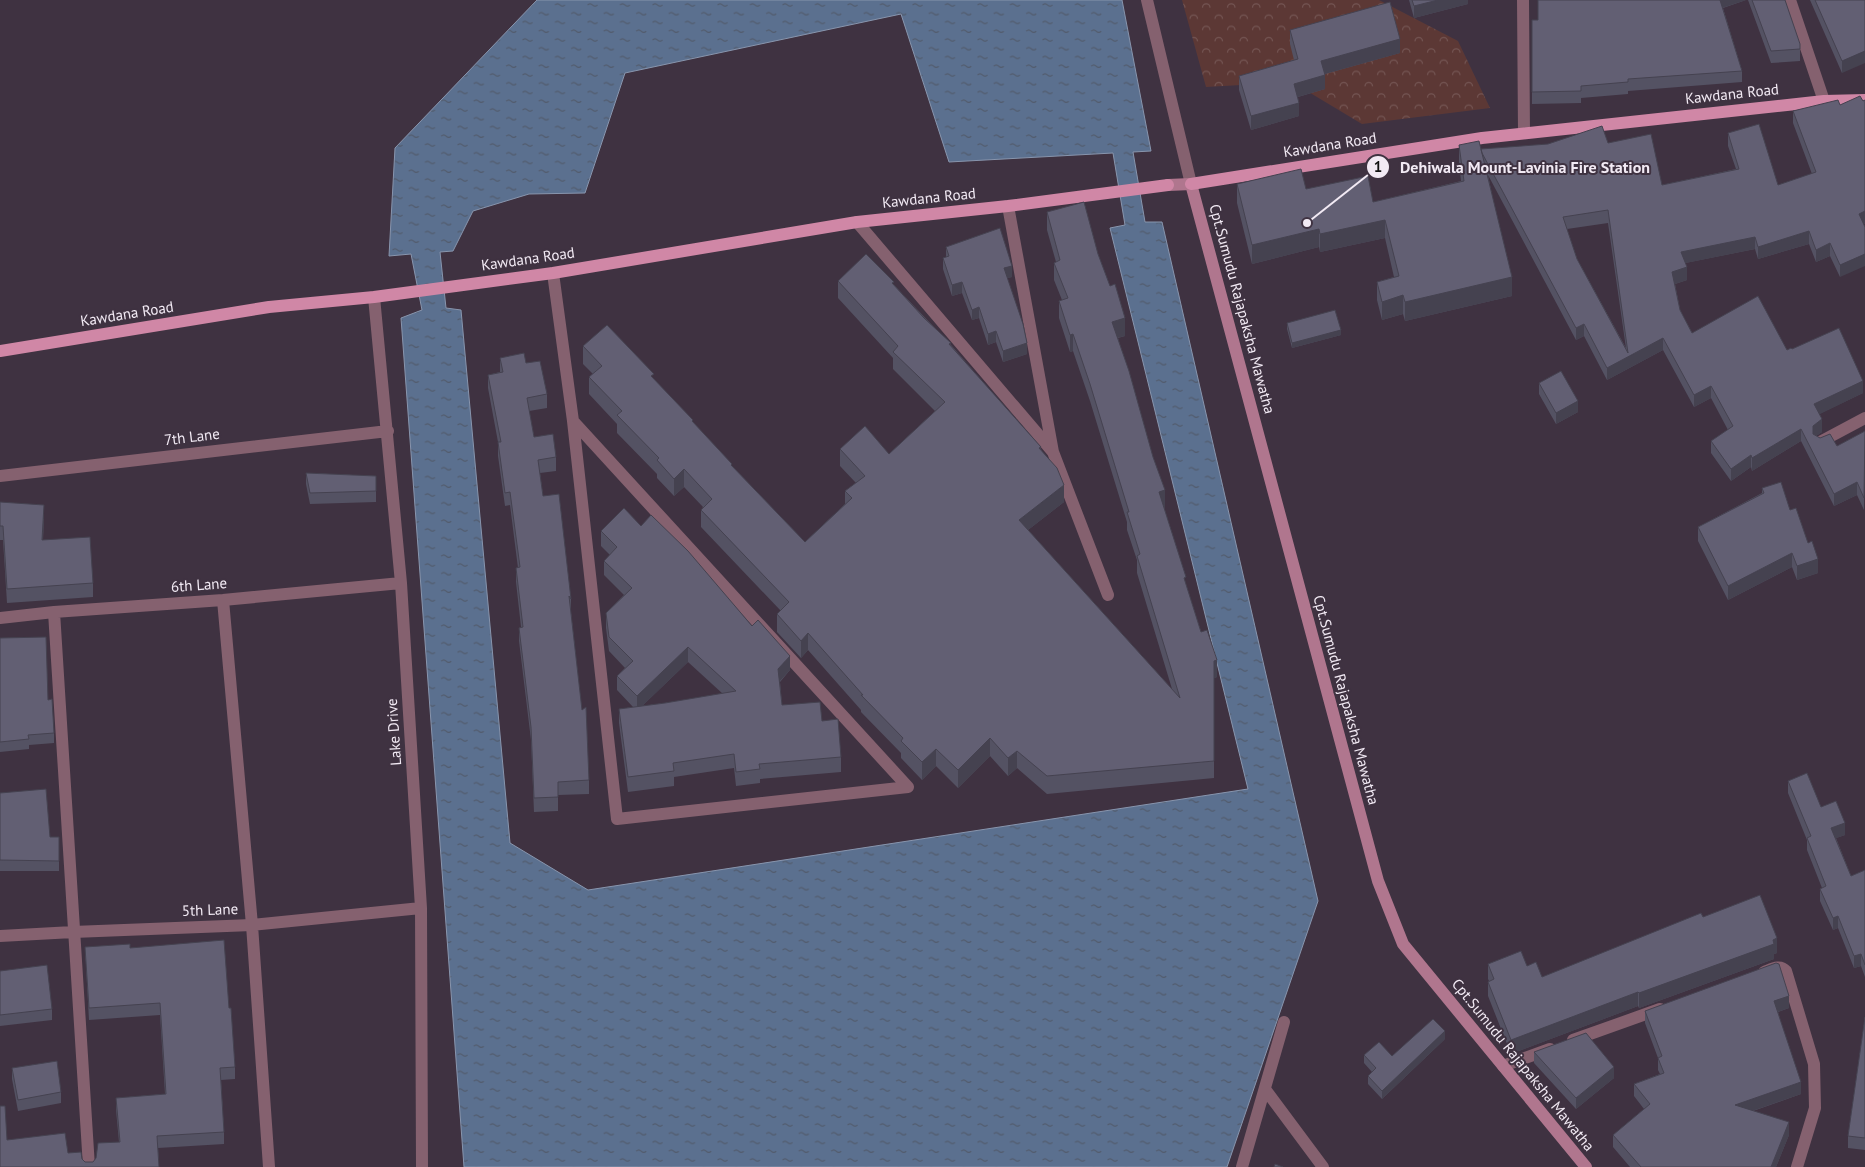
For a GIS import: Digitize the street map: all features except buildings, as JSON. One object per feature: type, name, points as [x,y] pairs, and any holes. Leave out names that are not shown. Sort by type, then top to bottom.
[{"type":"main road","name":"Kawdana Road","points":[[0,351],[269,307],[374,297],[553,272],[856,222],[1008,206],[1168,185],[1191,184],[1482,138],[1824,101],[1865,100]]},
{"type":"main road","name":"Cpt.Sumudu Rajapaksha Mawatha","points":[[1191,184],[1378,881],[1403,944],[1586,1167]]},
{"type":"street","points":[[1147,0],[1191,184]]},
{"type":"street","points":[[1523,0],[1524,133]]},
{"type":"street","points":[[1790,0],[1824,101]]},
{"type":"street","points":[[1008,206],[1053,452],[1108,595]]},
{"type":"street","points":[[856,222],[1053,452]]},
{"type":"street","points":[[553,272],[573,421],[617,819],[908,787],[573,421]]},
{"type":"street","name":"Lake Drive","points":[[374,297],[401,583],[421,908],[422,1167]]},
{"type":"street","points":[[1820,442],[1865,418]]},
{"type":"street","name":"7th Lane","points":[[0,476],[388,431]]},
{"type":"street","name":"6th Lane","points":[[0,618],[401,583]]},
{"type":"street","points":[[223,600],[252,925],[269,1167]]},
{"type":"street","points":[[54,612],[73,932],[90,1167]]},
{"type":"street","name":"5th Lane","points":[[0,936],[252,925],[421,908]]},
{"type":"street","points":[[1757,974],[1780,967],[1786,972],[1814,1064],[1815,1108],[1797,1167]]},
{"type":"street","points":[[1503,1066],[1672,1005]]},
{"type":"street","points":[[1242,1167],[1284,1022]]},
{"type":"street","points":[[1265,1089],[1322,1167]]},
{"type":"green space","points":[[1182,0],[1379,0],[1458,41],[1490,108],[1362,124],[1292,82],[1206,87]]},
{"type":"water","points":[[537,0],[1122,0],[1151,151],[1133,152],[1145,222],[1162,222],[1318,901],[1227,1167],[464,1167],[401,318],[422,310],[411,254],[389,256],[395,148]],"holes":[[[901,14],[949,162],[1113,153],[1125,225],[1110,228],[1248,789],[588,890],[510,843],[461,310],[446,308],[440,252],[453,251],[473,211],[529,194],[585,193],[625,73]]]},
{"type":"place","name":"Dehiwala Mount-Lavinia Fire Station","points":[[1307,223]]}]
